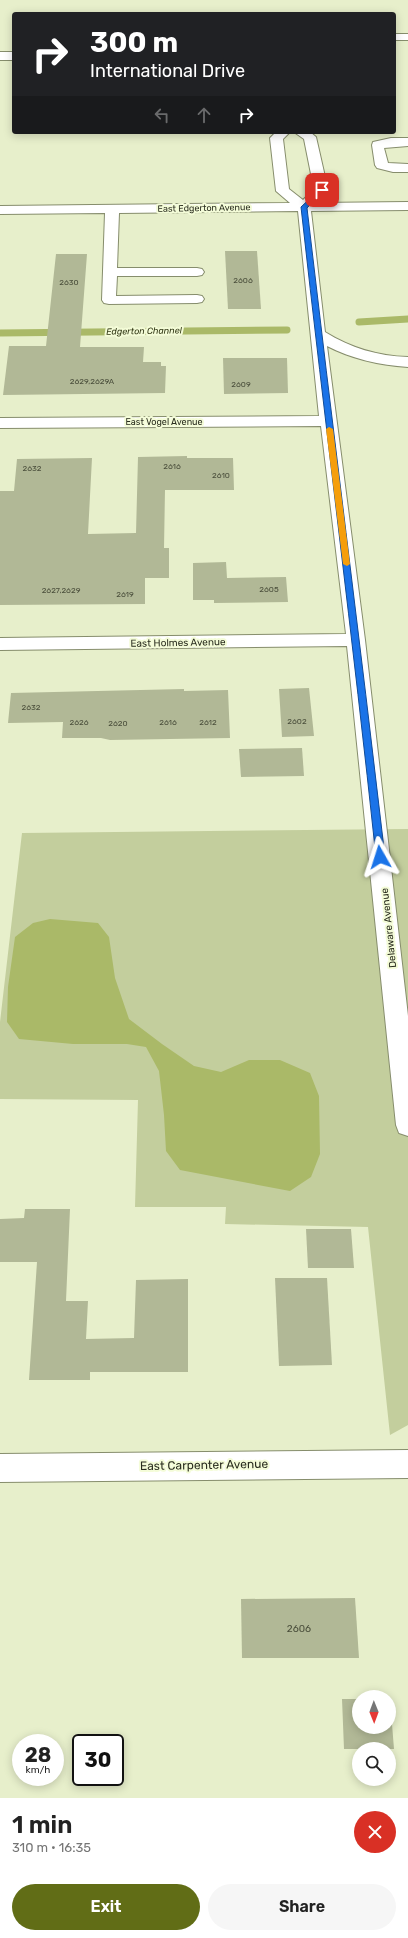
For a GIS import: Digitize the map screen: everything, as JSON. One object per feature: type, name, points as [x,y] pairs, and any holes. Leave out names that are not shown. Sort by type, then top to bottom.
[{"type":"street","points":[[396,37],[408,37]]},
{"type":"street","points":[[0,56],[12,56]]},
{"type":"street","points":[[281,134],[276,138],[282,191],[304,207],[322,190],[310,137],[304,134]]},
{"type":"street","points":[[372,135],[382,144]]},
{"type":"street","points":[[408,142],[382,144],[378,145],[377,147],[382,165],[393,168],[408,168]]},
{"type":"street","name":"East Edgerton Avenue","points":[[0,210],[408,206]]},
{"type":"street","name":"Delaware Avenue","points":[[304,207],[328,421],[356,640],[408,1125]]},
{"type":"street","points":[[112,209],[109,300],[197,299]]},
{"type":"street","points":[[110,272],[198,272]]},
{"type":"street","points":[[319,334],[334,345],[351,353],[370,358],[408,362]]},
{"type":"street","name":"East Vogel Avenue","points":[[0,423],[328,421]]},
{"type":"street","name":"East Holmes Avenue","points":[[0,644],[356,640]]},
{"type":"street","name":"East Carpenter Avenue","points":[[0,1468],[408,1464]]},
{"type":"shaded area","points":[[408,829],[408,1425],[390,1435],[368,1227],[225,1224],[226,1207],[135,1207],[138,1100],[0,1099],[0,1022],[22,833]]},
{"type":"shaded area","points":[[50,919],[98,923],[109,937],[115,978],[129,1019],[194,1066],[221,1072],[249,1060],[280,1060],[310,1073],[319,1096],[320,1154],[311,1177],[290,1191],[180,1170],[166,1151],[159,1071],[146,1047],[127,1044],[73,1044],[19,1039],[7,1022],[8,987],[15,937],[33,923]]},
{"type":"building","points":[[225,251],[257,251],[261,309],[228,309]]},
{"type":"building","points":[[56,254],[87,254],[80,347],[144,347],[143,362],[161,362],[161,366],[166,366],[165,393],[3,395],[9,346],[46,346]]},
{"type":"building","points":[[223,358],[287,358],[288,393],[224,394]]},
{"type":"building","points":[[187,456],[187,458],[233,458],[234,490],[165,490],[164,548],[169,548],[169,578],[145,578],[145,604],[0,605],[0,491],[14,491],[17,459],[92,458],[88,534],[136,533],[138,457]]},
{"type":"building","points":[[226,562],[227,578],[286,577],[288,602],[214,603],[214,600],[193,600],[193,563]]},
{"type":"building","points":[[309,688],[314,736],[282,737],[279,689]]},
{"type":"building","points":[[184,689],[184,691],[228,690],[230,738],[110,740],[101,738],[62,738],[63,722],[8,723],[11,693]]},
{"type":"building","points":[[302,748],[304,776],[241,777],[239,749]]},
{"type":"building","points":[[25,1209],[70,1209],[66,1301],[88,1301],[86,1339],[134,1338],[136,1280],[188,1279],[188,1372],[90,1372],[90,1380],[29,1380],[37,1262],[0,1262],[0,1219],[24,1218]]},
{"type":"building","points":[[306,1229],[351,1229],[354,1268],[308,1268]]},
{"type":"building","points":[[275,1278],[327,1278],[332,1365],[279,1366]]},
{"type":"building","points":[[355,1598],[359,1658],[242,1658],[241,1599]]},
{"type":"building","points":[[342,1699],[352,1699],[352,1734],[393,1734],[393,1742],[352,1742],[352,1749],[344,1749]]},
{"type":"waterway","name":"Edgerton Channel","points":[[359,322],[408,319]]},
{"type":"waterway","name":"Edgerton Channel","points":[[0,333],[287,330]]},
{"type":"slow traffic","points":[[329,429],[347,564]]},
{"type":"route","points":[[322,190],[304,207],[328,421],[356,640],[380,857]]}]
